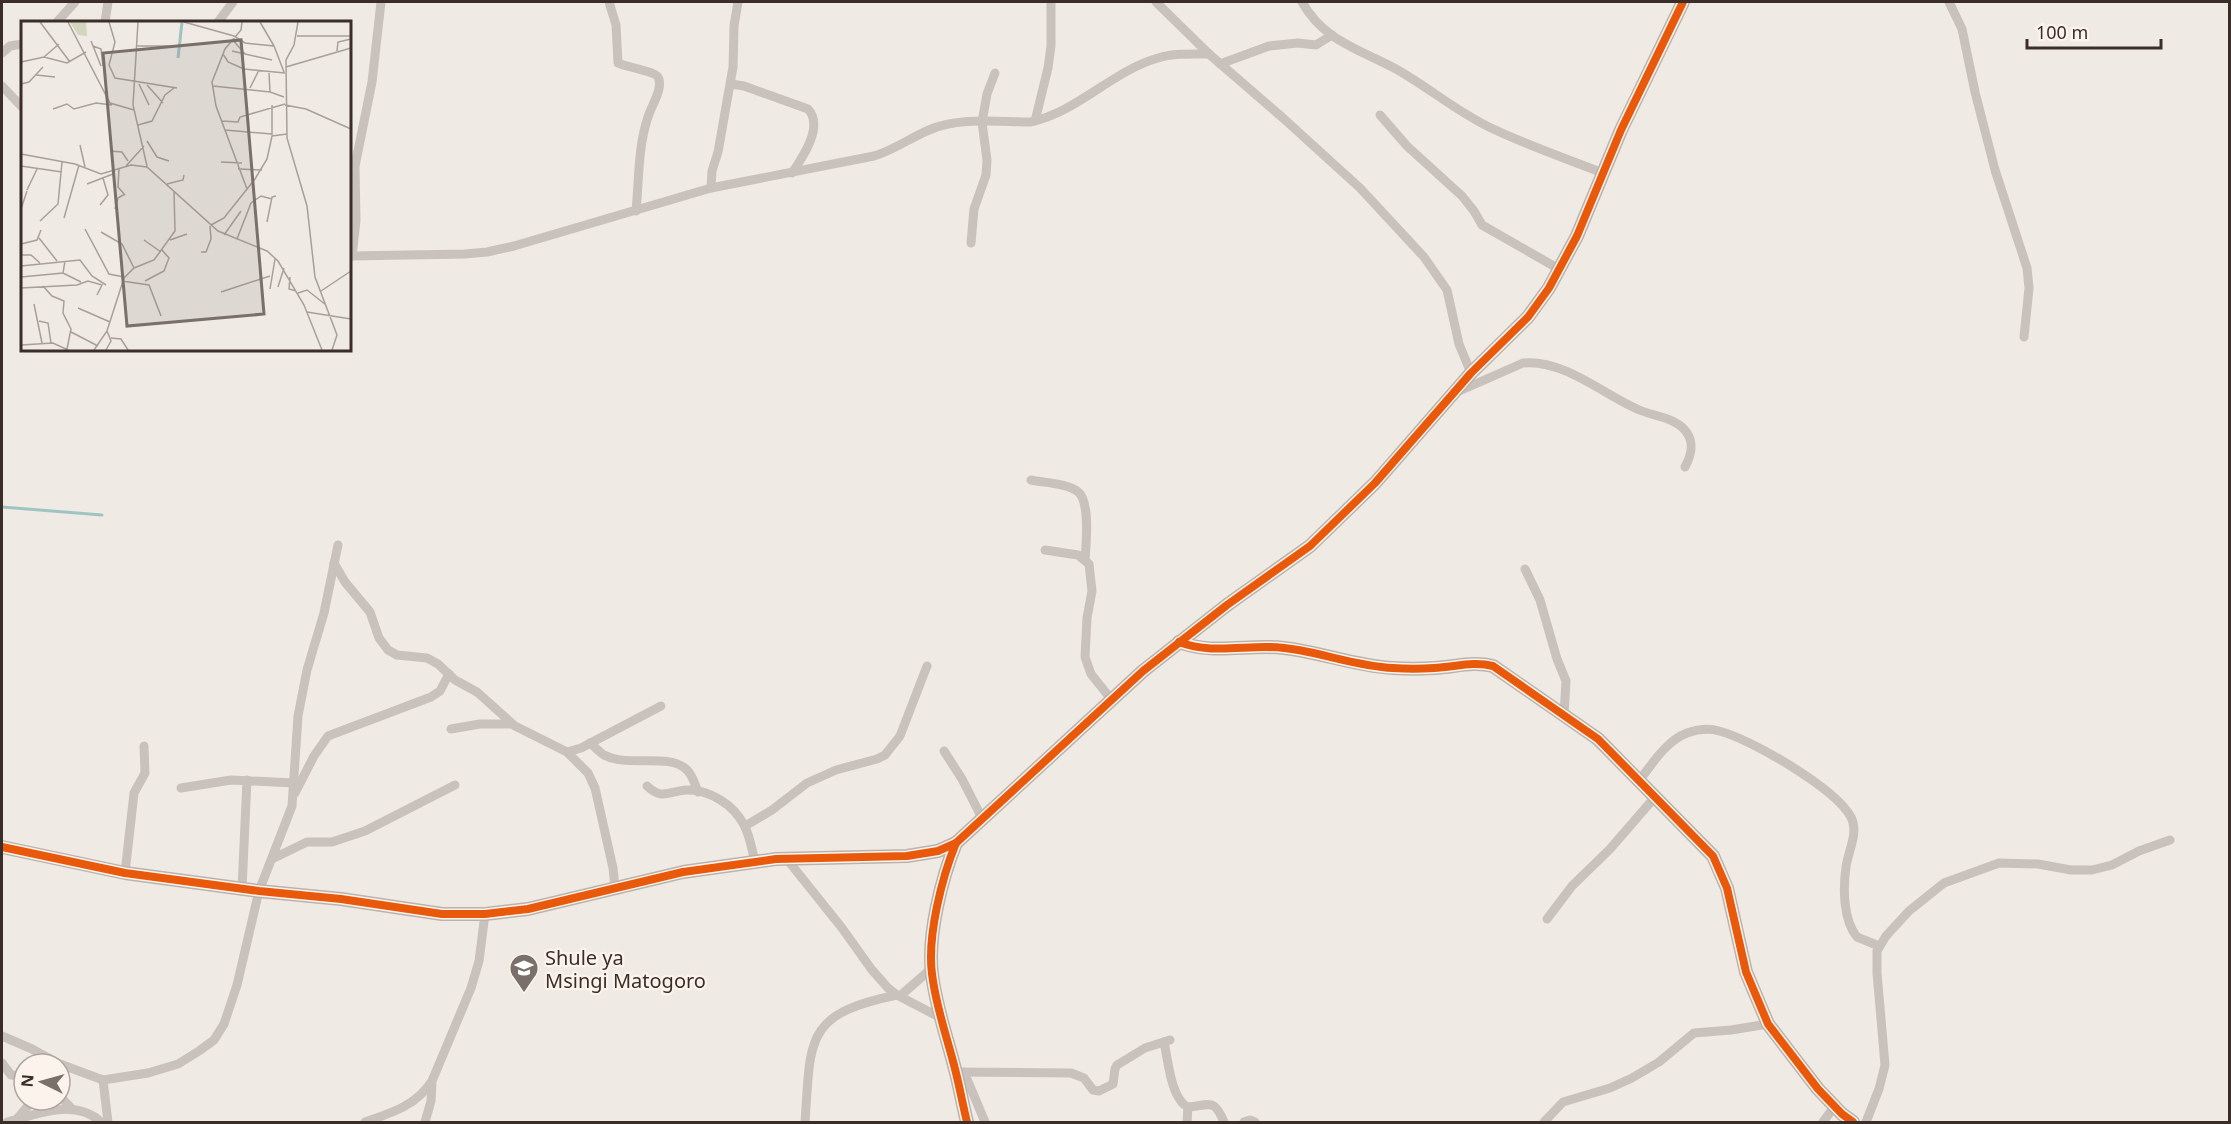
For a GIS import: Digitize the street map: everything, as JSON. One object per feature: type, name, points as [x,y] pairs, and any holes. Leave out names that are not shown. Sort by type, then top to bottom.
[{"type":"street","points":[[58,21],[75,2]]},
{"type":"street","points":[[105,21],[108,2]]},
{"type":"street","points":[[219,21],[233,2]]},
{"type":"street","points":[[381,2],[372,82],[356,166],[356,221],[351,256],[487,252],[514,246],[711,188],[889,152],[940,126],[953,123],[1035,121],[1060,112],[1137,65],[1159,57],[1209,54]]},
{"type":"street","points":[[609,2],[616,25],[618,63],[654,73],[659,80],[659,88],[647,118],[641,151],[636,211]]},
{"type":"street","points":[[711,188],[712,171],[731,84],[734,26],[738,2]]},
{"type":"street","points":[[1035,121],[1048,68],[1052,2]]},
{"type":"street","points":[[1156,2],[1209,54],[1360,188],[1424,257],[1447,290],[1459,344],[1471,374]]},
{"type":"street","points":[[1302,2],[1322,28],[1340,42],[1397,69],[1463,113],[1488,127],[1603,173]]},
{"type":"street","points":[[2,847],[125,873],[242,889],[341,899],[442,914],[485,914],[528,909],[683,872],[786,858],[907,856],[938,851],[956,843],[1111,699],[1179,642],[1310,546],[1376,483],[1471,374],[1528,317],[1549,288],[1577,236],[1621,130],[1683,2]]},
{"type":"street","points":[[1949,2],[1965,38],[1975,92],[1995,170],[2027,268],[2029,288],[2024,337]]},
{"type":"street","points":[[1220,64],[1269,46],[1298,43],[1316,45],[1332,35]]},
{"type":"street","points":[[2,53],[10,46],[21,44]]},
{"type":"street","points":[[971,243],[976,199],[986,175],[987,160],[982,122],[987,94],[995,73]]},
{"type":"street","points":[[731,84],[761,92],[811,112],[814,117],[813,126],[806,153],[792,173]]},
{"type":"street","points":[[2,86],[21,106]]},
{"type":"street","points":[[1380,115],[1407,146],[1462,196],[1482,225],[1559,269]]},
{"type":"street","points":[[1452,395],[1523,363],[1532,362],[1557,369],[1584,379],[1637,409],[1675,422],[1684,429],[1692,445],[1685,467]]},
{"type":"street","points":[[1031,480],[1067,487],[1081,494],[1086,512],[1085,560]]},
{"type":"street","points":[[294,795],[298,716],[307,670],[324,613],[338,544]]},
{"type":"street","points":[[1045,550],[1065,552],[1089,564],[1092,591],[1087,618],[1085,657],[1091,674],[1111,699]]},
{"type":"street","points":[[334,563],[345,582],[370,612],[379,638],[388,650],[397,655],[427,658],[438,664],[457,681],[474,689],[512,724],[567,752],[588,773],[595,788],[613,868],[615,888]]},
{"type":"street","points":[[1525,569],[1540,600],[1557,659],[1566,681],[1564,714]]},
{"type":"street","points":[[1179,642],[1205,648],[1234,650],[1267,647],[1313,653],[1369,666],[1393,668],[1435,668],[1482,663],[1493,666],[1564,714],[1598,739],[1617,757],[1713,856],[1723,876],[1746,972],[1768,1024],[1834,1107],[1853,1122]]},
{"type":"street","points":[[745,826],[772,810],[807,783],[836,770],[885,755],[900,736],[927,666]]},
{"type":"street","points":[[72,1068],[103,1080],[148,1073],[178,1064],[214,1040],[224,1024],[237,985],[259,891],[289,814],[294,795],[314,756],[328,736],[431,697],[440,691],[449,674]]},
{"type":"street","points":[[567,752],[581,748],[661,706]]},
{"type":"street","points":[[451,729],[480,724],[512,724]]},
{"type":"street","points":[[1639,781],[1654,761],[1678,738],[1687,733],[1710,729],[1740,738],[1812,780],[1851,817],[1853,837],[1845,882],[1848,918],[1853,932],[1860,940],[1879,946]]},
{"type":"street","points":[[590,742],[604,754],[613,758],[661,761],[686,769],[692,776],[698,792]]},
{"type":"street","points":[[125,873],[134,794],[145,773],[144,746]]},
{"type":"street","points":[[944,751],[962,779],[981,818]]},
{"type":"street","points":[[181,788],[247,780],[294,783]]},
{"type":"street","points":[[242,889],[247,780]]},
{"type":"street","points":[[272,859],[307,842],[332,842],[365,831],[455,785]]},
{"type":"street","points":[[646,786],[655,794],[689,790],[714,796],[726,803],[745,826],[755,862]]},
{"type":"street","points":[[1547,919],[1572,886],[1610,849],[1655,797]]},
{"type":"street","points":[[1866,1122],[1879,1089],[1885,1065],[1876,973],[1879,946],[1896,924],[1925,897],[1944,883],[1999,863],[2038,864],[2071,870],[2092,870],[2112,865],[2146,848],[2170,840]]},
{"type":"street","points":[[956,843],[946,868],[935,921],[931,949],[932,969],[941,1018],[960,1072],[985,1122]]},
{"type":"street","points":[[786,858],[872,970],[899,996],[941,1018]]},
{"type":"street","points":[[365,1122],[411,1104],[424,1093],[432,1082],[474,979],[479,961],[485,914]]},
{"type":"street","points":[[805,1122],[811,1052],[816,1037],[823,1027],[833,1017],[844,1011],[899,996],[932,969]]},
{"type":"street","points":[[1544,1122],[1563,1102],[1610,1088],[1632,1078],[1659,1062],[1694,1033],[1768,1024]]},
{"type":"street","points":[[2,1036],[38,1052]]},
{"type":"street","points":[[960,1072],[1071,1073],[1084,1078],[1093,1090],[1099,1091],[1113,1084],[1117,1065],[1145,1048],[1167,1041],[1173,1085],[1178,1099],[1188,1107],[1213,1105],[1219,1108],[1224,1122]]},
{"type":"street","points":[[2,1063],[12,1075]]},
{"type":"street","points":[[960,1072],[966,1122]]},
{"type":"street","points":[[103,1080],[108,1122]]},
{"type":"street","points":[[425,1122],[431,1101],[432,1082]]},
{"type":"street","points":[[1187,1122],[1188,1107]]},
{"type":"street","points":[[1822,1122],[1834,1107]]},
{"type":"street","points":[[72,1109],[86,1112],[101,1122]]},
{"type":"street","points":[[18,1119],[24,1112]]},
{"type":"street","points":[[7,1122],[48,1112]]},
{"type":"street","points":[[1244,1122],[1250,1120],[1255,1122]]},
{"type":"waterway","points":[[2,507],[102,515]]},
{"type":"cycle path","points":[[967,1122],[936,999],[931,959],[937,907],[956,843],[1143,671],[1227,605],[1310,546],[1375,483],[1471,373],[1528,317],[1549,288],[1577,236],[1621,130],[1683,2]]},
{"type":"cycle path","points":[[1179,642],[1222,649],[1266,647],[1298,650],[1377,667],[1408,669],[1471,664],[1493,666],[1598,739],[1713,856],[1727,888],[1746,972],[1768,1024],[1818,1089],[1853,1122]]},
{"type":"cycle path","points":[[2,847],[125,873],[259,891],[341,899],[442,914],[485,914],[528,909],[683,872],[776,859],[907,856],[938,851],[956,843]]},
{"type":"place","name":"Shule ya Msingi Matogoro","points":[[524,994]]}]
